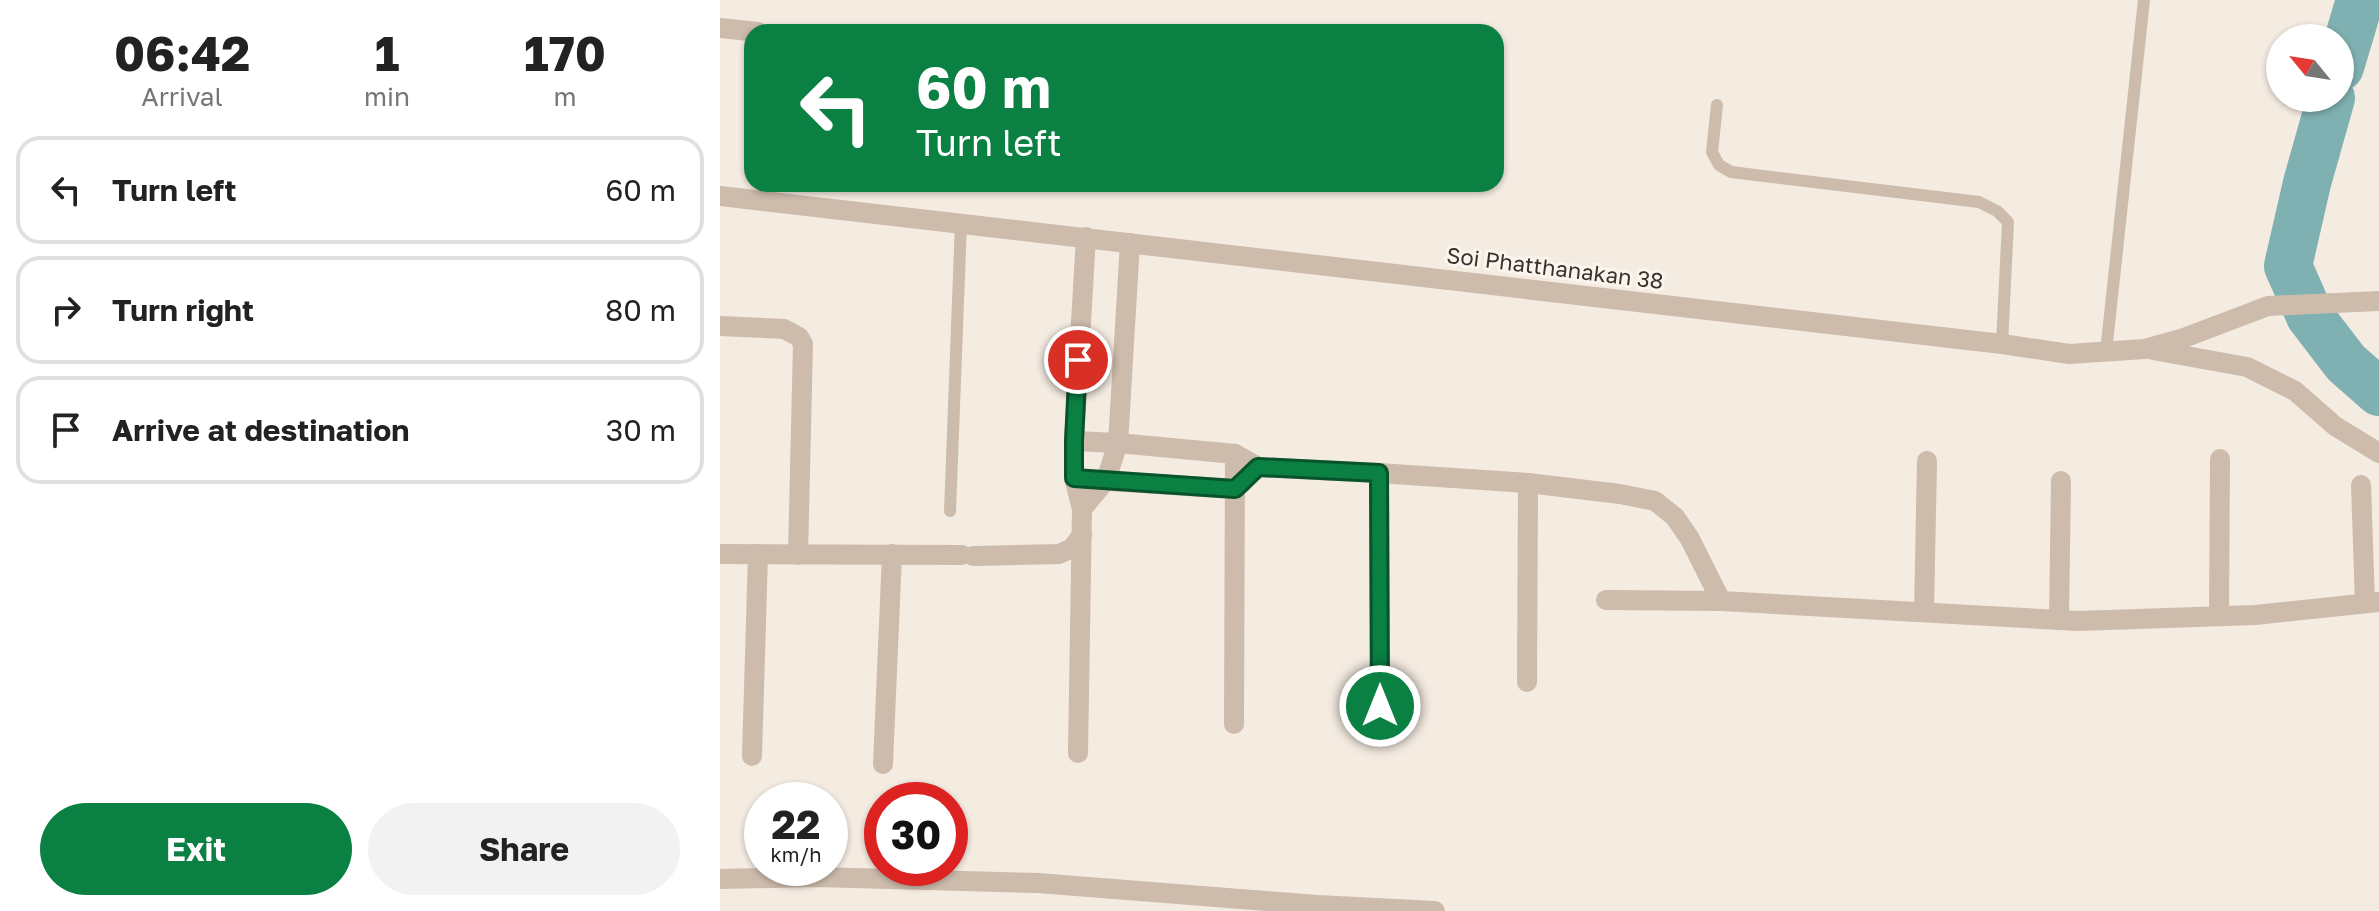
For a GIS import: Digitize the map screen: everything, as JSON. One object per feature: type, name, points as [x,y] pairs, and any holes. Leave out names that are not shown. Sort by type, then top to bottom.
[{"type":"street","points":[[720,28],[744,31]]},
{"type":"street","name":"Soi Phatthanakan 38","points":[[720,196],[2069,354],[2145,349],[2181,339],[2268,306],[2379,301]]},
{"type":"street","points":[[1078,753],[1082,509],[1074,478],[1074,441],[1086,237]]},
{"type":"street","points":[[1082,509],[1106,480],[1118,443],[1130,243]]},
{"type":"street","points":[[720,326],[784,329],[799,337],[803,344],[798,555]]},
{"type":"street","points":[[2145,349],[2247,367],[2295,391],[2335,426],[2379,453]]},
{"type":"street","points":[[1074,441],[1235,454],[1258,467],[1528,483],[1655,501],[1675,517],[1690,539],[1721,601]]},
{"type":"street","points":[[1234,724],[1235,454]]},
{"type":"street","points":[[2219,616],[2220,459]]},
{"type":"street","points":[[1924,612],[1927,461]]},
{"type":"street","points":[[1074,478],[1235,489],[1258,467]]},
{"type":"street","points":[[1379,473],[1380,706]]},
{"type":"street","points":[[2059,620],[2061,481]]},
{"type":"street","points":[[1527,682],[1528,483]]},
{"type":"street","points":[[1606,600],[1721,601],[2059,620],[2255,615],[2372,603],[2361,485]]},
{"type":"street","points":[[720,554],[1059,554],[1072,548],[1082,535]]},
{"type":"street","points":[[752,756],[758,554]]},
{"type":"street","points":[[883,764],[892,554]]},
{"type":"street","points":[[720,879],[817,877],[1038,883],[1435,911]]},
{"type":"lane","points":[[2106,352],[2144,0]]},
{"type":"lane","points":[[1717,105],[1712,152],[1719,165],[1731,172],[1979,202],[1997,211],[2008,222],[2002,344]]},
{"type":"lane","points":[[950,511],[961,223]]},
{"type":"waterway","points":[[2353,24],[2360,0]]},
{"type":"waterway","points":[[2327,112],[2288,266],[2310,316],[2346,363],[2379,392]]},
{"type":"route","points":[[1078,360],[1074,478],[1235,489],[1258,467],[1379,473],[1380,706]]}]
